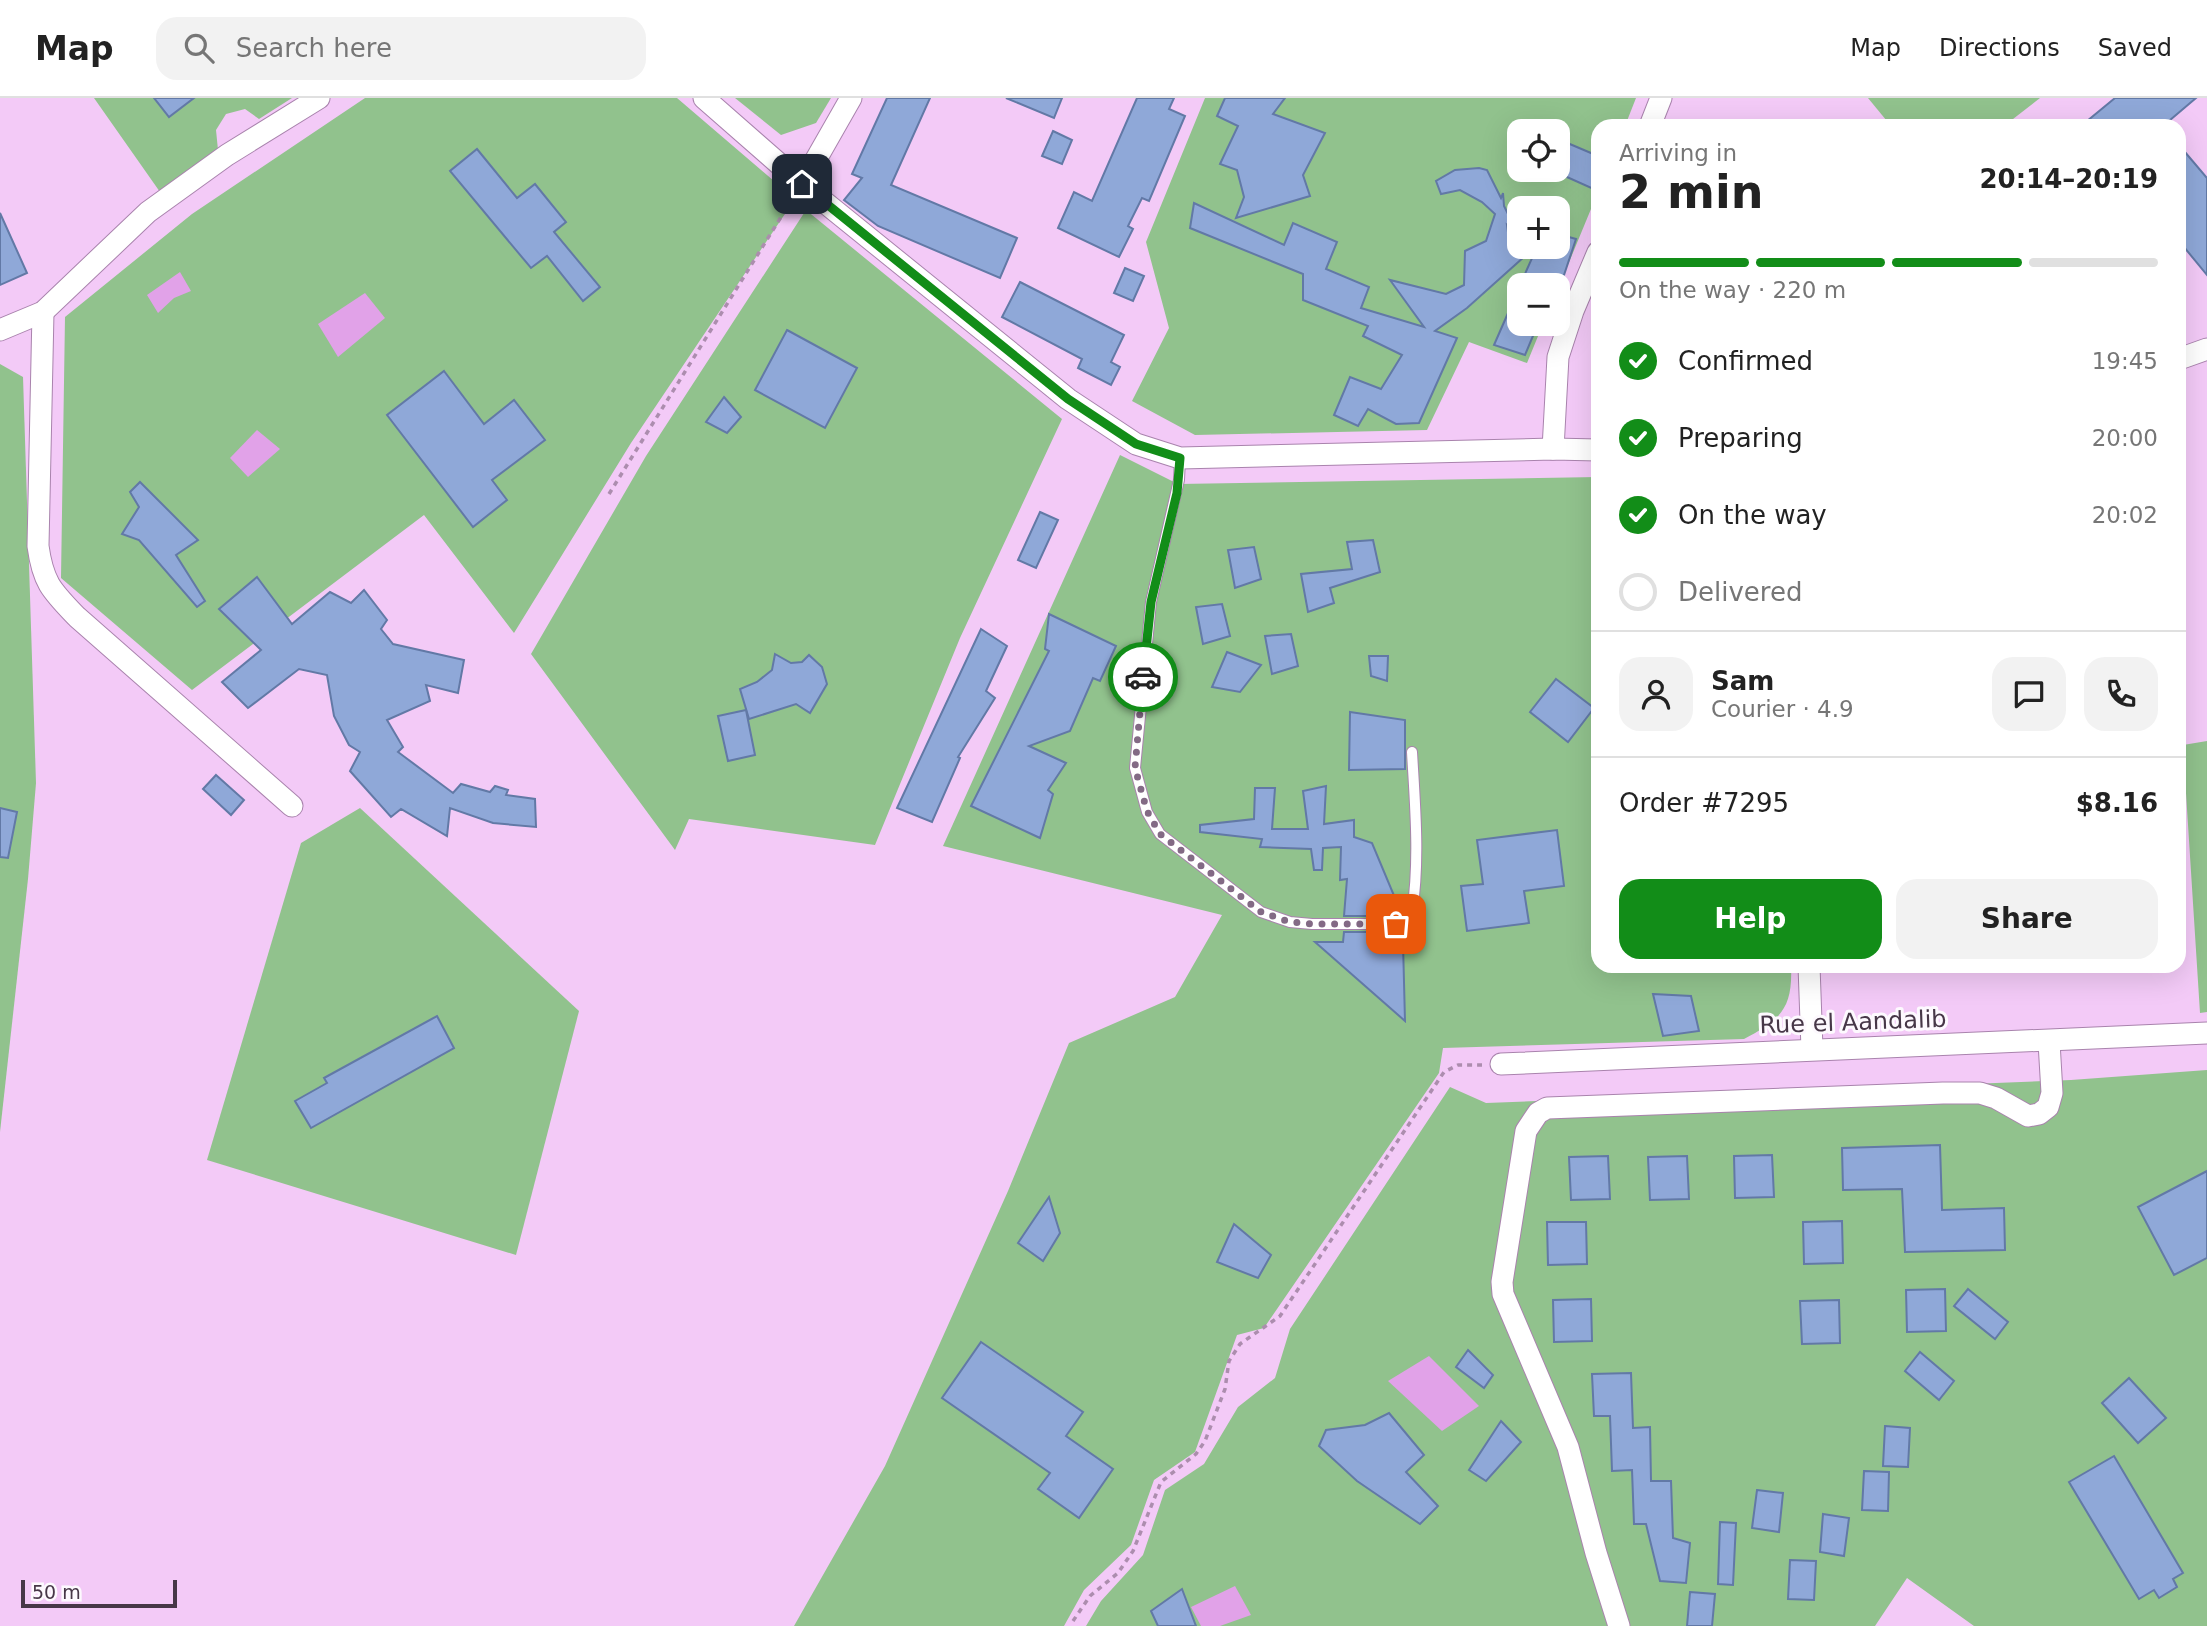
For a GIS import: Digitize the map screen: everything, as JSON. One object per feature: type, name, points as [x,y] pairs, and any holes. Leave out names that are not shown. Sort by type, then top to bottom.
[{"type":"street","points":[[0,330],[43,313],[148,212],[227,155],[319,98]]},
{"type":"street","points":[[704,98],[802,184],[1068,399],[1136,444],[1180,458],[1591,450]]},
{"type":"street","points":[[802,184],[851,98]]},
{"type":"street","points":[[1653,119],[1661,98]]},
{"type":"street","points":[[1553,449],[1558,357],[1591,269]]},
{"type":"street","points":[[43,313],[38,546],[42,574],[55,595],[77,617],[292,806]]},
{"type":"street","points":[[2186,356],[2207,349]]},
{"type":"street","points":[[1809,973],[1812,1049]]},
{"type":"street","name":"Rue el Aandalib","points":[[1501,1064],[2207,1034]]},
{"type":"street","points":[[1619,1626],[1596,1553],[1568,1447],[1503,1294],[1502,1282],[1526,1131],[1532,1121],[1547,1108],[1943,1093],[1980,1093],[1996,1098],[2028,1116],[2039,1114],[2048,1107],[2052,1093],[2049,1042]]},
{"type":"lane","points":[[1180,458],[1177,493],[1151,602],[1135,768],[1147,811],[1160,834],[1261,912],[1290,922],[1312,924],[1396,924],[1412,912],[1415,895],[1416,823],[1412,752]]},
{"type":"path","points":[[609,494],[802,184]]},
{"type":"path","points":[[1073,1621],[1090,1596],[1118,1573],[1133,1551],[1161,1482],[1196,1454],[1205,1440],[1224,1388],[1229,1361],[1240,1344],[1280,1316],[1444,1072],[1458,1065],[1501,1064]]},
{"type":"green space","points":[[94,98],[292,98],[259,119],[245,109],[226,114],[216,130],[218,150],[160,192]]},
{"type":"green space","points":[[365,98],[677,98],[795,199],[631,443],[514,633],[424,515],[192,690],[61,578],[65,317],[192,214]]},
{"type":"green space","points":[[735,98],[831,98],[816,123],[781,135]]},
{"type":"green space","points":[[1205,98],[1636,98],[1628,119],[1591,119],[1591,209],[1565,273],[1507,273],[1507,336],[1538,336],[1527,363],[1469,342],[1427,430],[1195,435],[1132,401],[1169,328],[1146,242]]},
{"type":"green space","points":[[1868,98],[2040,98],[2013,119],[1885,119]]},
{"type":"green space","points":[[806,210],[1062,419],[960,638],[875,845],[689,819],[675,850],[531,654],[646,456]]},
{"type":"green space","points":[[0,364],[23,377],[36,783],[0,1132]]},
{"type":"green space","points":[[1120,455],[1178,484],[1591,477],[1591,973],[1791,973],[1790,993],[1782,1012],[1775,1019],[1744,1039],[1443,1048],[1439,1073],[1264,1328],[1237,1335],[1195,1452],[1154,1480],[1131,1545],[1084,1590],[1064,1626],[794,1626],[885,1466],[1008,1191],[1069,1043],[1175,997],[1222,915],[943,846]]},
{"type":"green space","points":[[2207,741],[2207,1012],[2200,1013],[2186,793],[2186,744]]},
{"type":"green space","points":[[360,808],[579,1011],[516,1255],[207,1160],[301,843]]},
{"type":"green space","points":[[2207,1070],[2207,1626],[1974,1626],[1907,1578],[1875,1626],[1086,1626],[1101,1601],[1143,1555],[1165,1490],[1204,1464],[1238,1407],[1275,1378],[1290,1329],[1450,1087],[1486,1103],[2071,1080]]},
{"type":"shaded area","points":[[180,272],[191,291],[174,298],[158,313],[147,295]]},
{"type":"shaded area","points":[[365,293],[385,318],[338,357],[318,324]]},
{"type":"shaded area","points":[[257,430],[280,449],[248,477],[230,458]]},
{"type":"shaded area","points":[[1429,1356],[1479,1406],[1442,1431],[1388,1381]]},
{"type":"shaded area","points":[[1235,1586],[1251,1615],[1220,1626],[1201,1626],[1191,1607]]},
{"type":"building","points":[[154,98],[194,98],[169,117]]},
{"type":"building","points":[[887,98],[930,98],[891,185],[1017,238],[1000,278],[878,226],[844,200],[862,178],[852,174]]},
{"type":"building","points":[[1006,98],[1062,98],[1054,118]]},
{"type":"building","points":[[1137,98],[1174,98],[1169,109],[1185,116],[1149,201],[1142,198],[1128,226],[1133,229],[1119,257],[1058,228],[1074,192],[1092,201]]},
{"type":"building","points":[[1225,98],[1285,98],[1273,114],[1325,133],[1303,175],[1310,196],[1236,218],[1244,197],[1237,170],[1220,164],[1238,126],[1217,116]]},
{"type":"building","points":[[2115,98],[2196,98],[2171,119],[2090,119]]},
{"type":"building","points":[[1053,131],[1072,140],[1062,164],[1042,156]]},
{"type":"building","points":[[1570,144],[1591,153],[1591,188],[1570,178]]},
{"type":"building","points":[[477,149],[517,198],[535,184],[566,222],[554,232],[600,287],[583,301],[547,256],[531,268],[450,171]]},
{"type":"building","points":[[2186,153],[2207,178],[2207,275],[2186,250]]},
{"type":"building","points":[[1455,170],[1487,170],[1501,198],[1503,193],[1507,212],[1507,259],[1522,259],[1467,308],[1435,331],[1457,338],[1419,423],[1396,424],[1368,409],[1358,426],[1334,415],[1350,377],[1381,389],[1402,355],[1363,336],[1368,326],[1303,300],[1303,274],[1190,228],[1194,203],[1284,245],[1293,223],[1337,242],[1326,269],[1369,287],[1361,308],[1424,327],[1390,280],[1446,294],[1464,285],[1465,251],[1486,241],[1495,214],[1482,202],[1460,190],[1441,194],[1436,181]]},
{"type":"building","points":[[0,213],[27,273],[0,285]]},
{"type":"building","points":[[1570,237],[1576,239],[1570,257]]},
{"type":"building","points":[[1532,259],[1569,259],[1565,273],[1525,273]]},
{"type":"building","points":[[1125,268],[1144,276],[1133,301],[1114,293]]},
{"type":"building","points":[[1020,282],[1124,335],[1111,362],[1120,367],[1111,385],[1078,368],[1082,359],[1002,317]]},
{"type":"building","points":[[1507,315],[1507,336],[1533,336],[1525,355],[1494,345]]},
{"type":"building","points":[[787,330],[857,368],[825,428],[755,390]]},
{"type":"building","points":[[444,371],[484,424],[514,400],[545,440],[492,480],[507,500],[473,527],[387,415]]},
{"type":"building","points":[[724,397],[741,417],[727,433],[706,422]]},
{"type":"building","points":[[140,482],[198,540],[176,555],[205,601],[197,607],[139,540],[122,534],[139,507],[130,492]]},
{"type":"building","points":[[1040,512],[1058,520],[1036,568],[1018,560]]},
{"type":"building","points":[[1373,540],[1380,572],[1330,588],[1334,603],[1308,612],[1301,574],[1352,569],[1347,542]]},
{"type":"building","points":[[1254,547],[1261,579],[1235,588],[1228,550]]},
{"type":"building","points":[[257,577],[292,624],[330,592],[351,603],[364,590],[387,620],[381,629],[393,644],[464,660],[458,693],[426,685],[430,701],[387,720],[403,747],[398,752],[453,793],[461,784],[490,792],[495,786],[508,790],[506,795],[535,799],[536,827],[493,823],[450,808],[447,836],[401,809],[391,817],[350,771],[360,752],[349,745],[334,716],[327,675],[299,669],[248,708],[222,682],[261,650],[219,609]]},
{"type":"building","points":[[1222,604],[1230,636],[1203,644],[1196,607]]},
{"type":"building","points":[[1049,614],[1116,646],[1100,681],[1093,678],[1070,731],[1029,746],[1066,763],[1048,790],[1053,794],[1040,838],[971,806],[1049,651],[1045,649]]},
{"type":"building","points":[[981,629],[1007,646],[986,691],[995,698],[958,757],[960,758],[932,822],[897,808]]},
{"type":"building","points":[[1291,634],[1298,666],[1272,674],[1265,636]]},
{"type":"building","points":[[1227,652],[1261,665],[1240,692],[1212,687]]},
{"type":"building","points":[[775,654],[791,663],[802,662],[809,655],[822,667],[827,684],[810,713],[796,704],[749,719],[740,689],[757,682],[772,670]]},
{"type":"building","points":[[1369,656],[1388,656],[1387,681],[1371,676]]},
{"type":"building","points":[[1556,679],[1591,706],[1591,712],[1568,742],[1530,712]]},
{"type":"building","points":[[746,710],[755,755],[728,761],[718,716]]},
{"type":"building","points":[[1350,712],[1405,720],[1405,769],[1349,770]]},
{"type":"building","points":[[216,775],[244,800],[231,815],[203,789]]},
{"type":"building","points":[[1326,786],[1324,824],[1354,820],[1354,837],[1372,843],[1395,898],[1393,916],[1344,916],[1347,879],[1340,880],[1341,847],[1323,848],[1322,870],[1314,870],[1311,849],[1260,847],[1262,839],[1200,832],[1200,825],[1254,819],[1255,788],[1275,788],[1272,829],[1308,829],[1303,791]]},
{"type":"building","points":[[0,808],[17,812],[8,858],[0,857]]},
{"type":"building","points":[[1557,830],[1564,886],[1524,891],[1529,923],[1467,931],[1461,886],[1483,884],[1477,840]]},
{"type":"building","points":[[1344,932],[1394,932],[1394,943],[1403,943],[1405,1021],[1315,942],[1343,942]]},
{"type":"building","points":[[1653,994],[1691,996],[1699,1031],[1663,1036]]},
{"type":"building","points":[[437,1016],[454,1048],[311,1128],[295,1101],[327,1083],[324,1078]]},
{"type":"building","points":[[1940,1145],[1942,1210],[2004,1208],[2005,1250],[1905,1252],[1902,1189],[1843,1190],[1842,1148]]},
{"type":"building","points":[[1772,1155],[1774,1197],[1735,1198],[1734,1156]]},
{"type":"building","points":[[1608,1156],[1610,1199],[1571,1200],[1569,1157]]},
{"type":"building","points":[[1687,1156],[1689,1199],[1650,1200],[1648,1157]]},
{"type":"building","points":[[2207,1171],[2207,1258],[2174,1275],[2138,1207]]},
{"type":"building","points":[[1049,1197],[1060,1233],[1043,1261],[1018,1243]]},
{"type":"building","points":[[1842,1221],[1843,1263],[1804,1264],[1803,1222]]},
{"type":"building","points":[[1547,1222],[1586,1222],[1587,1264],[1548,1265]]},
{"type":"building","points":[[1234,1224],[1271,1255],[1258,1278],[1217,1262]]},
{"type":"building","points":[[1945,1289],[1946,1331],[1907,1332],[1906,1290]]},
{"type":"building","points":[[1968,1289],[2008,1322],[1995,1339],[1954,1306]]},
{"type":"building","points":[[1591,1299],[1592,1341],[1554,1342],[1553,1300]]},
{"type":"building","points":[[1839,1300],[1840,1343],[1802,1344],[1800,1301]]},
{"type":"building","points":[[981,1342],[1083,1412],[1066,1436],[1113,1469],[1079,1518],[1038,1489],[1050,1473],[942,1398]]},
{"type":"building","points":[[1468,1350],[1493,1375],[1484,1388],[1456,1367]]},
{"type":"building","points":[[1920,1352],[1954,1381],[1939,1400],[1905,1371]]},
{"type":"building","points":[[1631,1373],[1633,1428],[1650,1427],[1651,1481],[1671,1481],[1673,1538],[1690,1543],[1686,1583],[1660,1581],[1646,1524],[1634,1524],[1632,1470],[1612,1471],[1610,1416],[1594,1416],[1592,1374]]},
{"type":"building","points":[[2129,1378],[2166,1418],[2138,1443],[2102,1403]]},
{"type":"building","points":[[1389,1413],[1424,1455],[1406,1472],[1438,1506],[1420,1524],[1357,1481],[1319,1446],[1326,1430],[1365,1425]]},
{"type":"building","points":[[1501,1421],[1521,1442],[1486,1481],[1469,1470]]},
{"type":"building","points":[[1885,1426],[1910,1428],[1908,1467],[1883,1466]]},
{"type":"building","points":[[2114,1456],[2183,1573],[2173,1579],[2177,1587],[2159,1598],[2154,1590],[2139,1599],[2069,1482]]},
{"type":"building","points":[[1864,1471],[1889,1472],[1888,1511],[1862,1510]]},
{"type":"building","points":[[1757,1490],[1783,1493],[1779,1532],[1752,1528]]},
{"type":"building","points":[[1823,1514],[1849,1518],[1844,1556],[1820,1552]]},
{"type":"building","points":[[1720,1522],[1736,1523],[1733,1585],[1718,1584]]},
{"type":"building","points":[[1790,1560],[1816,1561],[1814,1600],[1788,1599]]},
{"type":"building","points":[[1182,1589],[1196,1626],[1158,1626],[1151,1611]]},
{"type":"building","points":[[1690,1592],[1715,1594],[1712,1626],[1687,1626]]},
{"type":"way so far","points":[[1143,677],[1135,768],[1147,811],[1160,834],[1261,912],[1290,922],[1312,924],[1396,924]]},
{"type":"route","points":[[802,184],[1068,399],[1136,444],[1180,458],[1177,493],[1151,602],[1143,677]]}]
